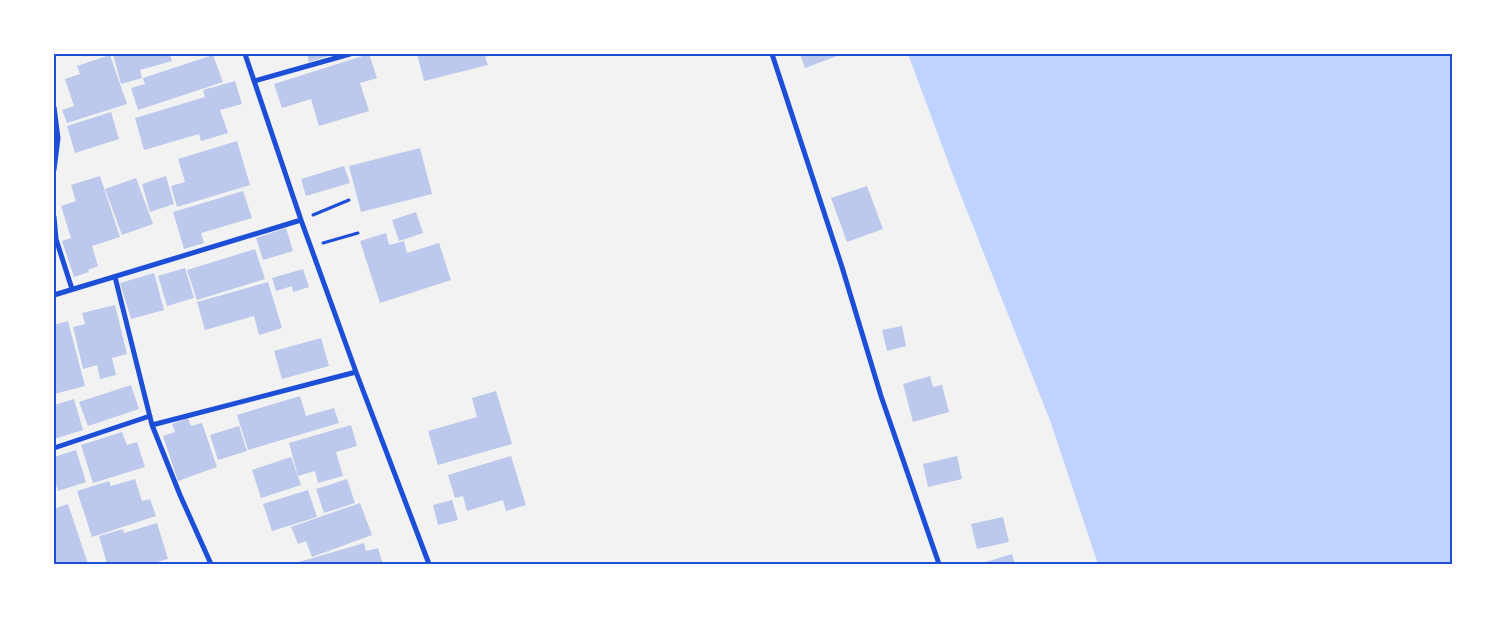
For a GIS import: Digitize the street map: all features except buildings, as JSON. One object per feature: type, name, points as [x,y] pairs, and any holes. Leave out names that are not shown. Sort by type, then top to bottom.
[{"type":"street","points":[[245,54],[310,246],[429,564]]},
{"type":"street","points":[[254,81],[350,54]]},
{"type":"street","points":[[772,54],[842,267],[881,396],[939,564]]},
{"type":"street","points":[[54,107],[58,138],[54,170]]},
{"type":"street","points":[[54,217],[56,239],[72,289]]},
{"type":"street","points":[[54,295],[301,220]]},
{"type":"street","points":[[115,277],[152,424],[180,495],[211,564]]},
{"type":"street","points":[[152,424],[356,372]]},
{"type":"street","points":[[54,448],[150,416]]},
{"type":"path","points":[[301,220],[349,200]]},
{"type":"path","points":[[310,246],[358,233]]},
{"type":"water","points":[[908,54],[1452,54],[1452,564],[1098,564],[1051,423],[956,183]]}]
